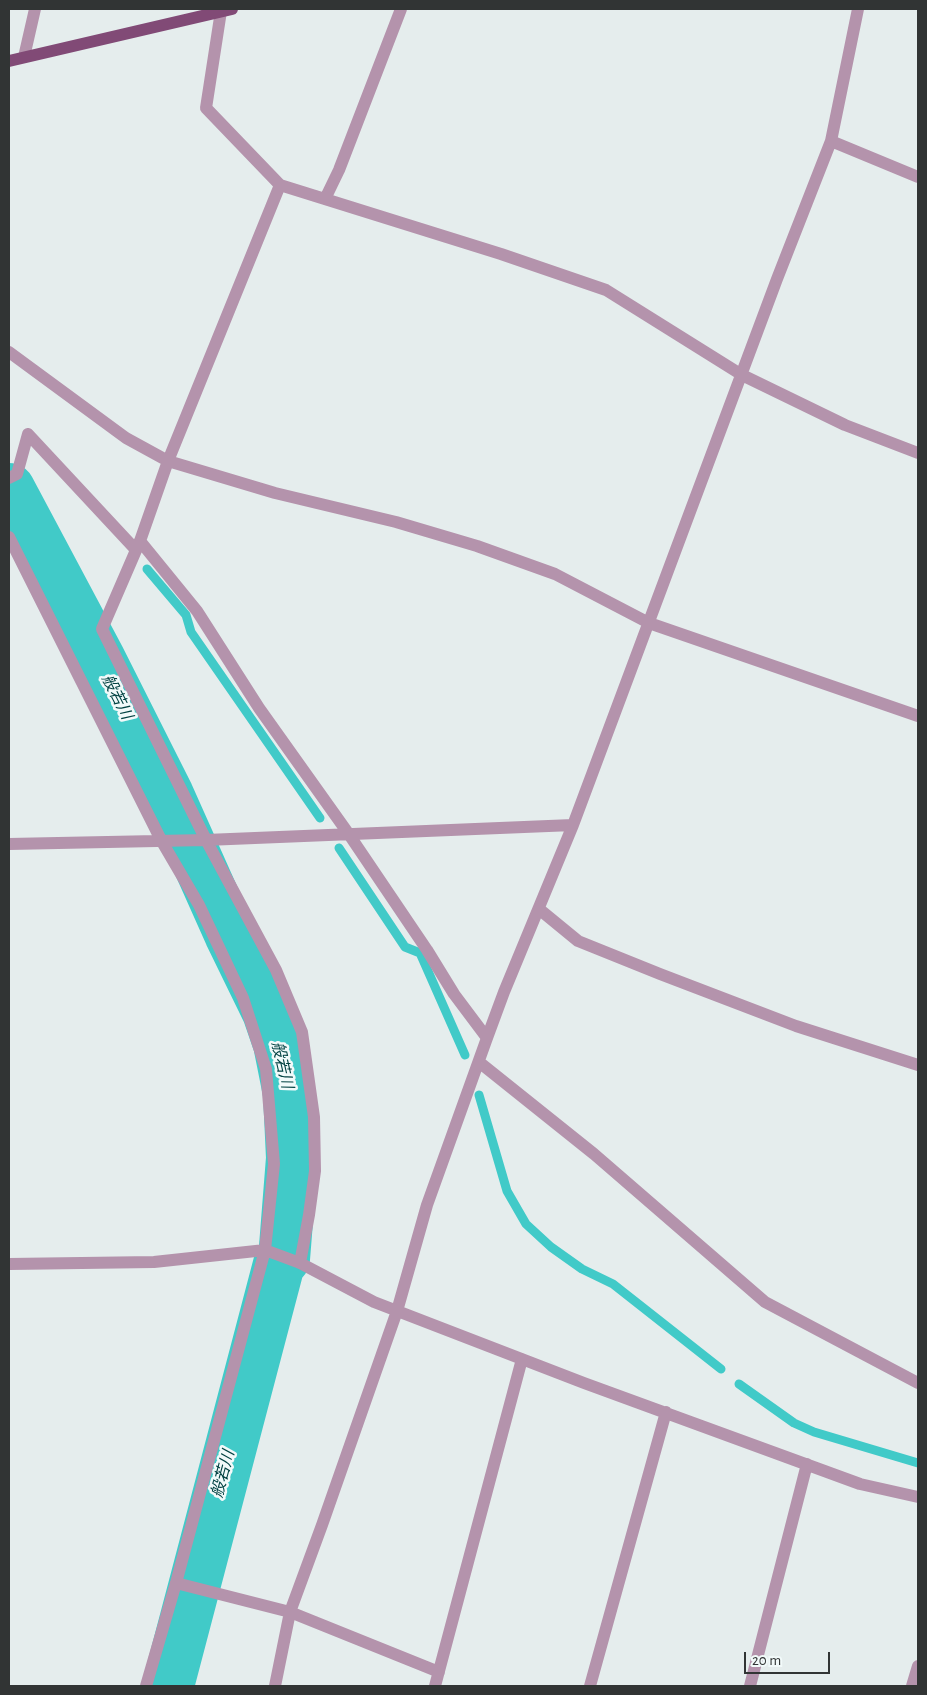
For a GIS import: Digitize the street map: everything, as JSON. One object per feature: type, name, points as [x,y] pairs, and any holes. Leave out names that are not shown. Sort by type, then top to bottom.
[{"type":"main road","points":[[9,61],[226,10]]},
{"type":"street","points":[[24,57],[35,9]]},
{"type":"street","points":[[325,199],[339,170],[401,9]]},
{"type":"street","points":[[275,1686],[290,1612],[397,1311],[427,1205],[487,1038],[573,825],[831,141],[858,9]]},
{"type":"street","points":[[226,10],[206,108],[280,185],[502,254],[606,290],[742,375],[845,425],[918,453]]},
{"type":"street","points":[[831,141],[918,177]]},
{"type":"street","points":[[280,185],[168,461],[138,546],[102,628],[203,840],[276,970],[302,1032],[314,1117],[314,1171],[309,1215],[298,1262]]},
{"type":"street","points":[[9,352],[126,438],[168,461],[275,493],[396,522],[477,546],[555,574],[649,623],[918,716]]},
{"type":"street","points":[[13,476],[28,434],[138,546],[197,611],[258,708],[348,833],[427,950],[454,994],[487,1038]]},
{"type":"street","points":[[9,537],[199,905],[243,998],[266,1069],[274,1164],[270,1252],[179,1583],[146,1686]]},
{"type":"street","points":[[9,844],[203,840],[573,825]]},
{"type":"street","points":[[539,909],[578,941],[796,1026],[918,1066]]},
{"type":"street","points":[[479,1062],[594,1154],[765,1302],[918,1383]]},
{"type":"street","points":[[9,1264],[154,1262],[270,1252],[298,1262],[374,1302],[522,1359],[860,1484],[918,1497]]},
{"type":"street","points":[[435,1686],[522,1359]]},
{"type":"street","points":[[590,1686],[666,1412]]},
{"type":"street","points":[[750,1686],[807,1464]]},
{"type":"street","points":[[179,1583],[290,1612],[439,1672]]},
{"type":"street","points":[[912,1686],[918,1666]]},
{"type":"waterway","name":"般若川","points":[[9,489],[99,658],[168,795],[230,934],[268,1012],[279,1044],[289,1094],[292,1158],[284,1259],[279,1264],[168,1686]]},
{"type":"waterway","points":[[147,569],[186,615],[191,632],[320,818]]},
{"type":"waterway","points":[[339,848],[405,947],[420,953],[465,1055]]},
{"type":"waterway","points":[[479,1095],[507,1191],[526,1224],[551,1247],[582,1269],[613,1284],[721,1369]]},
{"type":"waterway","points":[[739,1384],[794,1423],[814,1432],[918,1463]]}]
